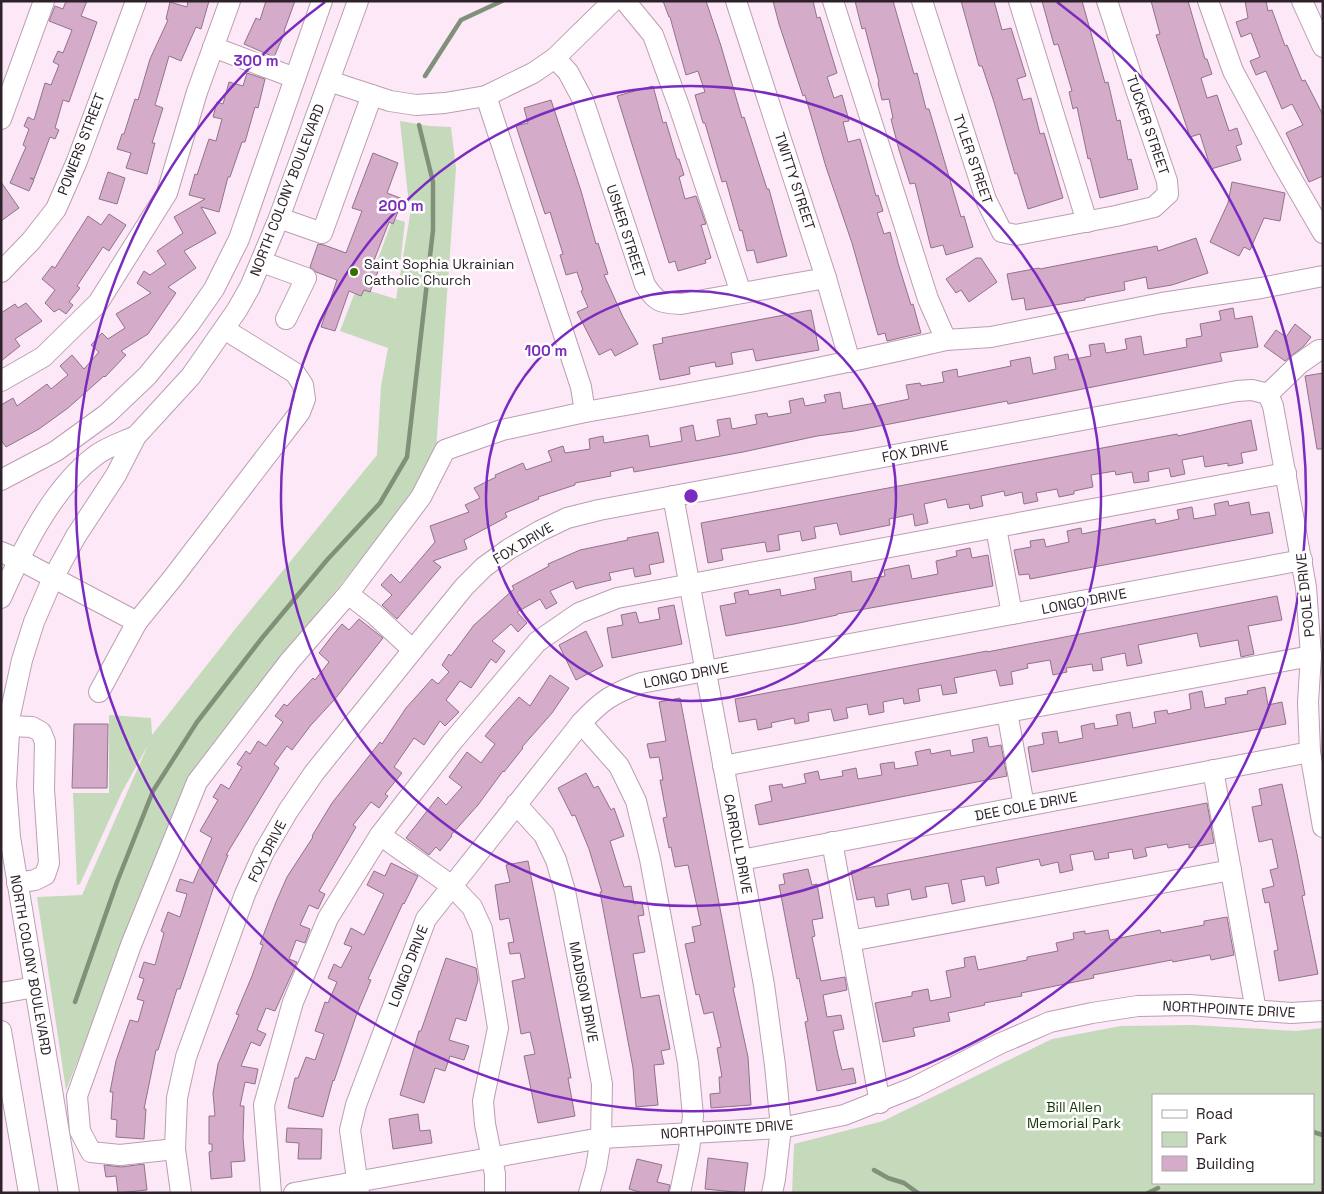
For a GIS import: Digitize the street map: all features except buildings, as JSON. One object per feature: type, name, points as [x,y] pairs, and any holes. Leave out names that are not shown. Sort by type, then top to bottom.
[{"type":"street","points":[[1,119],[44,1]]},
{"type":"street","name":"POWERS STREET","points":[[1,272],[31,241],[56,209],[77,161],[136,1]]},
{"type":"street","points":[[1,381],[43,357],[98,303],[167,193],[197,92],[230,1]]},
{"type":"street","points":[[1,480],[56,451],[107,414],[147,376],[188,326],[214,289],[239,239],[322,1]]},
{"type":"street","name":"NORTH COLONY BOULEVARD","points":[[69,1193],[10,837],[6,786],[10,726],[22,660],[34,622],[53,578],[76,536],[116,476],[136,436],[191,376],[237,310],[262,262],[358,1]]},
{"type":"street","points":[[329,81],[390,101],[416,105],[445,103],[486,96],[533,73],[555,58],[613,1]]},
{"type":"street","points":[[625,1],[652,35],[680,109],[741,293]]},
{"type":"street","name":"TWITTY STREET","points":[[736,1],[826,278],[850,362]]},
{"type":"street","points":[[833,1],[928,299],[946,340]]},
{"type":"street","name":"TYLER STREET","points":[[922,1],[986,200],[1002,232],[1016,236],[1087,222]]},
{"type":"street","points":[[1019,1],[1087,222]]},
{"type":"street","name":"TUCKER STREET","points":[[1087,222],[1154,207],[1168,194],[1167,181],[1136,93],[1107,1]]},
{"type":"street","points":[[1208,1],[1233,71],[1323,233]]},
{"type":"street","points":[[1302,1],[1323,47]]},
{"type":"street","points":[[213,47],[294,78]]},
{"type":"street","name":"USHER STREET","points":[[555,58],[568,72],[583,100],[645,286],[654,299],[680,304],[826,278]]},
{"type":"street","points":[[279,218],[322,233],[372,95]]},
{"type":"street","points":[[486,96],[580,387],[584,412]]},
{"type":"street","points":[[262,262],[306,278],[286,319]]},
{"type":"street","points":[[175,1149],[120,1155],[91,1152],[80,1131],[77,1096],[130,945],[197,782],[289,662],[348,594],[421,497],[445,450],[502,430],[584,412],[694,394],[946,340],[991,338],[1162,303],[1261,288],[1323,276]]},
{"type":"street","points":[[98,692],[137,622],[300,412],[305,399],[302,386],[295,373],[224,329]]},
{"type":"street","points":[[1268,394],[1299,364],[1319,350],[1323,350]]},
{"type":"street","name":"FOX DRIVE","points":[[181,1193],[175,1149],[177,1098],[186,1058],[245,894],[264,852],[288,811],[314,773],[464,588],[484,567],[509,549],[567,518],[599,510],[1237,391],[1252,390],[1268,394]]},
{"type":"street","name":"POOLE DRIVE","points":[[1268,394],[1273,406],[1306,587],[1311,656],[1308,702],[1310,752],[1323,828]]},
{"type":"street","name":"NORTH COLONY BOULEVARD","points":[[1,598],[10,555],[31,535],[75,474],[96,455],[136,436]]},
{"type":"street","points":[[271,1193],[264,1105],[293,1002],[328,918],[380,835],[452,742],[536,642],[579,612],[617,598],[1286,473]]},
{"type":"street","name":"CARROLL DRIVE","points":[[673,496],[741,860],[776,1065],[782,1128],[772,1193]]},
{"type":"street","points":[[996,528],[1012,614]]},
{"type":"street","points":[[10,555],[137,622]]},
{"type":"street","name":"LONGO DRIVE","points":[[358,1187],[350,1130],[356,1105],[426,919],[580,723],[600,703],[616,693],[640,683],[1302,560]]},
{"type":"street","points":[[348,594],[374,614],[413,650]]},
{"type":"street","points":[[723,766],[1311,656]]},
{"type":"street","points":[[1007,712],[1024,806]]},
{"type":"street","points":[[580,723],[619,766],[636,801],[650,859],[688,1063],[693,1116],[689,1150],[680,1193]]},
{"type":"street","points":[[10,726],[32,728],[41,732],[45,742],[44,790],[48,863],[45,875],[35,880],[17,883]]},
{"type":"street","name":"DEE COLE DRIVE","points":[[741,860],[1310,752]]},
{"type":"street","points":[[1213,770],[1256,1011]]},
{"type":"street","name":"MADISON DRIVE","points":[[516,804],[544,835],[556,860],[565,891],[602,1084],[601,1138],[596,1168],[589,1193]]},
{"type":"street","points":[[380,835],[452,886],[472,907],[482,929],[498,1028],[483,1101],[485,1124],[493,1158],[495,1193]]},
{"type":"street","points":[[832,842],[880,1103]]},
{"type":"street","points":[[850,941],[1231,870]]},
{"type":"street","points":[[1,994],[35,987]]},
{"type":"street","name":"NORTHPOINTE DRIVE","points":[[294,1193],[358,1187],[493,1158],[601,1138],[782,1128],[844,1115],[880,1103],[999,1044],[1050,1022],[1092,1013],[1138,1006],[1189,1005],[1291,1013],[1323,1011]]},
{"type":"street","points":[[1,1031],[28,1193]]},
{"type":"green space","points":[[400,121],[451,127],[456,168],[436,450],[405,504],[227,727],[179,805],[66,1090],[37,897],[82,895],[148,745],[122,792],[80,884],[77,885],[73,793],[109,793],[109,715],[151,718],[152,735],[236,628],[377,455],[381,386],[388,348],[340,331],[357,287],[396,299],[410,215]]},
{"type":"green space","points":[[393,218],[405,222],[400,266],[378,259]]},
{"type":"green space","name":"Bill Allen Memorial Park","points":[[1193,1025],[1296,1031],[1323,1028],[1323,1193],[792,1193],[794,1144],[883,1121],[1052,1039],[1121,1026]]},
{"type":"waterway","points":[[425,76],[461,20],[502,1]]},
{"type":"waterway","points":[[75,1002],[117,882],[153,791],[197,722],[262,638],[327,560],[380,503],[407,457],[433,230],[433,182],[419,125]]},
{"type":"waterway","points":[[1314,1132],[1323,1135]]},
{"type":"waterway","points":[[874,1170],[888,1178],[904,1183],[918,1193]]},
{"type":"waterway","points":[[1148,1193],[1158,1188]]},
{"type":"place","name":"Saint Sophia Ukrainian Catholic Church","points":[[354,272]]}]
